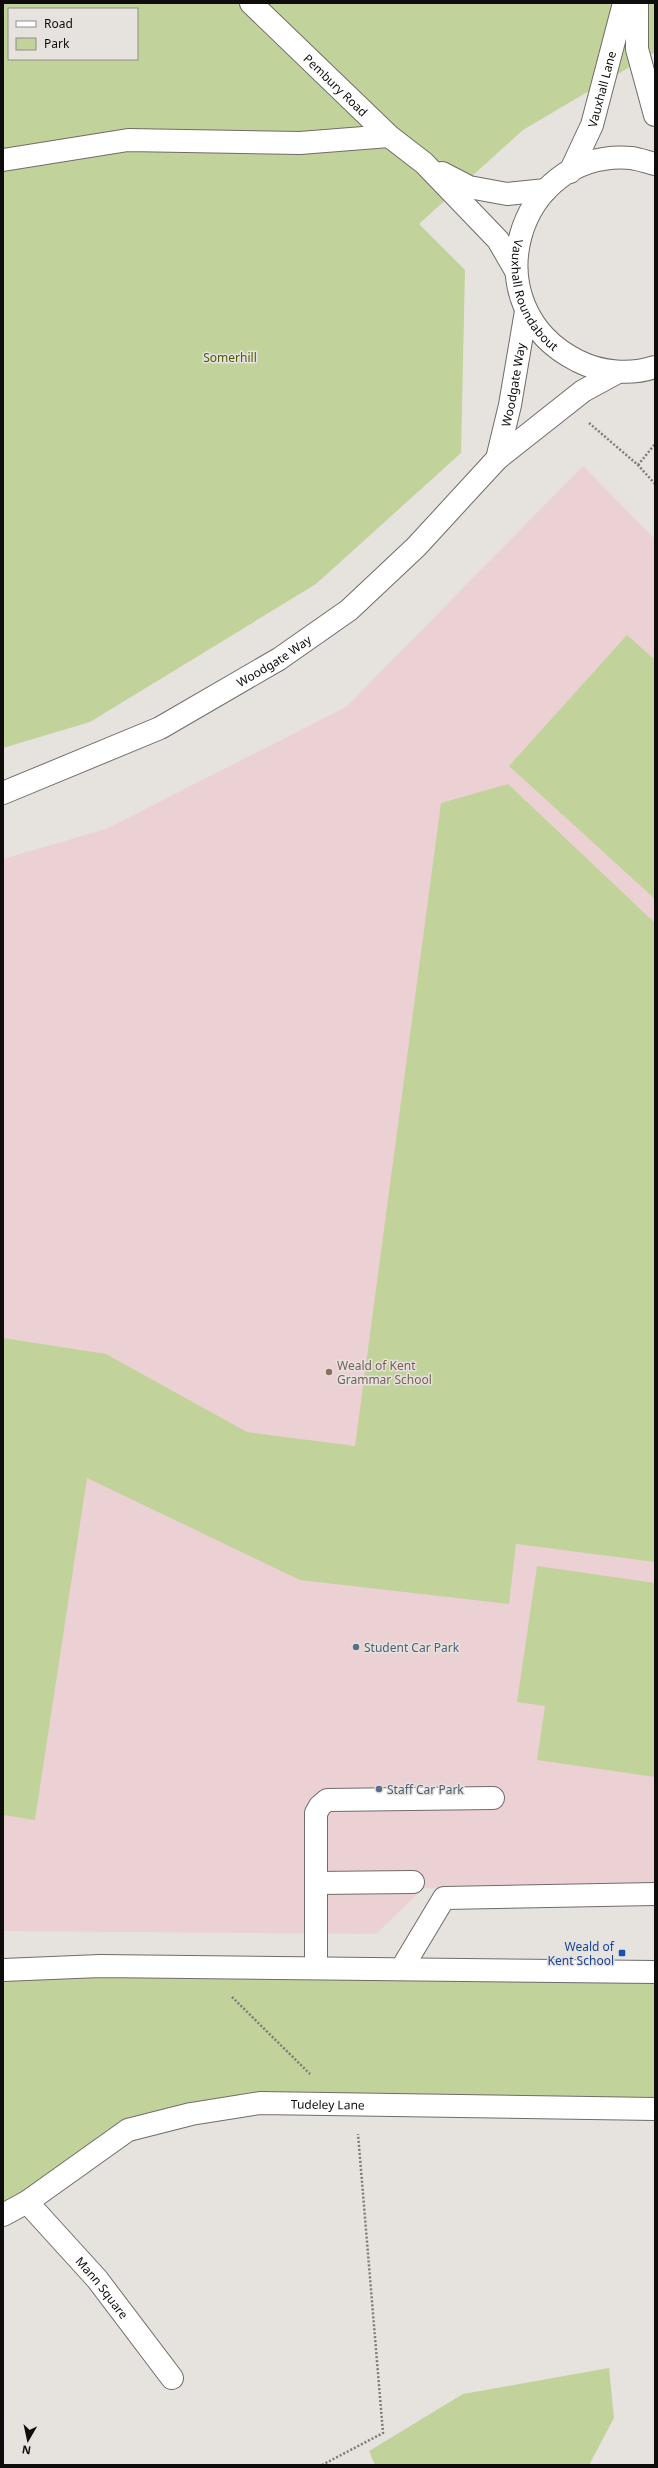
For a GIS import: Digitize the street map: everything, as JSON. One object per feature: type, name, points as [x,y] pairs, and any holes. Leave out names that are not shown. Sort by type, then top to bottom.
[{"type":"main road","name":"Pembury Road","points":[[251,3],[389,136],[424,163],[498,240],[516,271]]},
{"type":"main road","name":"Vauxhall Lane","points":[[570,172],[592,125],[624,3]]},
{"type":"main road","points":[[637,3],[637,49],[655,115]]},
{"type":"main road","points":[[3,160],[128,140],[300,143],[389,136]]},
{"type":"main road","name":"Vauxhall Roundabout","points":[[655,164],[631,158],[600,160],[570,172],[546,190],[532,208],[523,227],[517,249],[516,271],[520,294],[526,310],[542,335],[564,354],[590,367],[618,372],[655,367]]},
{"type":"main road","name":"Pembury Road","points":[[424,163],[469,187],[507,194],[546,190]]},
{"type":"main road","name":"Woodgate Way","points":[[497,459],[510,405],[526,310]]},
{"type":"main road","name":"Woodgate Way","points":[[3,793],[160,728],[279,659],[349,610],[416,547],[497,459],[598,381],[618,372]]},
{"type":"main road","points":[[316,1968],[316,1813],[320,1806],[327,1800],[493,1798]]},
{"type":"main road","points":[[316,1883],[413,1882]]},
{"type":"main road","points":[[402,1968],[444,1898],[655,1894]]},
{"type":"main road","points":[[3,1970],[100,1966],[201,1966],[655,1972]]},
{"type":"main road","name":"Tudeley Lane","points":[[3,2215],[27,2202],[128,2130],[191,2114],[260,2103],[347,2103],[655,2109]]},
{"type":"main road","name":"Mann Square","points":[[27,2202],[97,2279],[172,2378]]},
{"type":"path","points":[[569,404],[601,435],[638,465],[655,484]]},
{"type":"path","points":[[638,465],[655,444]]},
{"type":"path","points":[[201,1966],[347,2103],[383,2433],[322,2465]]},
{"type":"shaded area","name":"Weald of Kent Grammar School","points":[[583,466],[655,539],[655,1884],[424,1888],[376,1934],[3,1931],[3,859],[106,829],[346,707]]},
{"type":"green space","name":"Somerhill","points":[[3,3],[655,3],[655,52],[523,130],[419,224],[465,270],[461,453],[316,584],[90,722],[3,748]]},
{"type":"green space","points":[[627,635],[655,660],[655,899],[509,766]]},
{"type":"green space","points":[[508,784],[655,923],[655,1562],[516,1544],[509,1604],[300,1580],[87,1478],[35,1820],[3,1815],[3,1338],[106,1354],[247,1432],[355,1446],[441,803]]},
{"type":"green space","points":[[537,1566],[655,1583],[655,1777],[537,1760],[545,1706],[517,1702]]},
{"type":"green space","points":[[3,1970],[655,1971],[655,2109],[260,2103],[128,2130],[3,2214]]},
{"type":"green space","points":[[609,2368],[614,2418],[589,2465],[375,2465],[369,2451],[463,2394]]},
{"type":"place","name":"Weald of Kent Grammar School","points":[[329,1372]]},
{"type":"place","name":"Student Car Park","points":[[356,1647]]},
{"type":"place","name":"Staff Car Park","points":[[379,1789]]},
{"type":"place","name":"Weald of Kent School","points":[[622,1953]]}]
